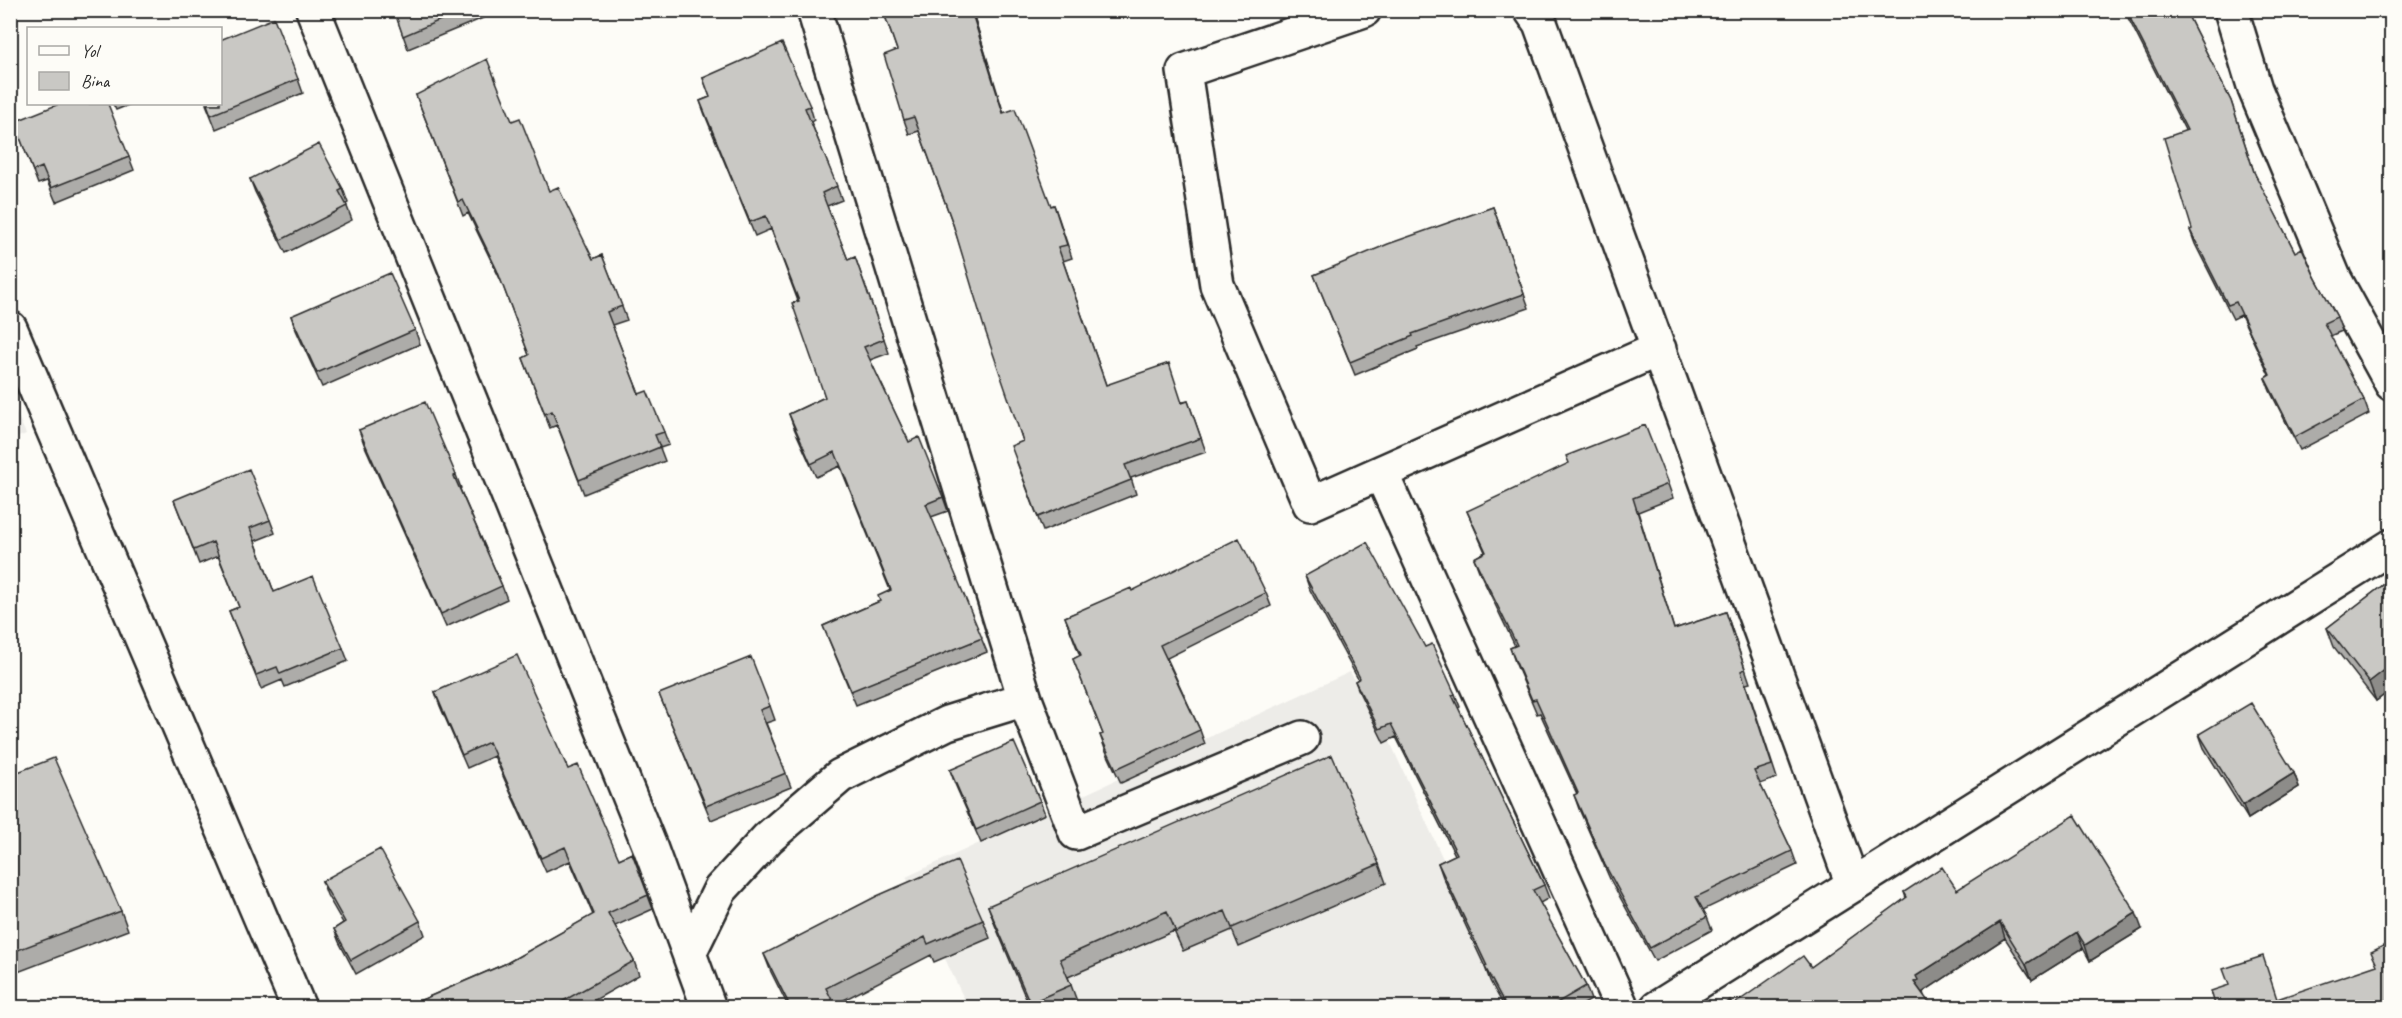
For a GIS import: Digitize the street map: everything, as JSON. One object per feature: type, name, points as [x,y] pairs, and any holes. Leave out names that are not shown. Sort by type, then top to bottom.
[{"type":"street","points":[[313,10],[646,836],[708,1008]]},
{"type":"street","points":[[814,10],[1025,699],[1076,832],[1302,738]]},
{"type":"street","points":[[1364,10],[1330,16],[1184,71],[1217,285],[1310,504],[1659,349]]},
{"type":"street","points":[[1531,10],[1540,23],[1852,885]]},
{"type":"street","points":[[2231,10],[2255,89],[2335,280],[2391,384]]},
{"type":"street","points":[[10,328],[24,396],[299,1008]]},
{"type":"street","points":[[1381,473],[1622,1008]]},
{"type":"street","points":[[1657,1008],[2391,546]]},
{"type":"street","points":[[689,953],[720,890],[768,837],[840,776],[947,723],[1025,699]]},
{"type":"shaded area","points":[[10,398],[26,434],[11,440],[10,439]]},
{"type":"shaded area","points":[[1350,672],[1386,733],[1510,1007],[968,1007],[906,877]]},
{"type":"building","points":[[394,10],[464,10],[403,36]]},
{"type":"building","points":[[883,10],[971,10],[1003,113],[1015,109],[1051,206],[1054,205],[1067,245],[1058,247],[1106,385],[1169,363],[1182,403],[1188,401],[1201,438],[1125,465],[1131,480],[1038,517],[1011,446],[1023,441],[983,324],[953,224],[914,117],[904,120],[884,55],[897,50]]},
{"type":"building","points":[[2126,10],[2185,10],[2231,101],[2254,172],[2295,252],[2302,248],[2337,317],[2324,323],[2364,400],[2295,437],[2265,378],[2270,375],[2236,302],[2228,305],[2190,230],[2192,229],[2164,138],[2187,130]]},
{"type":"building","points":[[274,18],[298,79],[211,115],[207,105],[222,105],[222,39]]},
{"type":"building","points":[[782,43],[810,106],[805,108],[837,186],[822,193],[848,260],[855,257],[884,339],[864,347],[909,442],[919,437],[943,497],[926,504],[982,638],[851,691],[823,626],[880,601],[878,596],[891,590],[835,452],[811,464],[789,414],[825,397],[792,303],[799,301],[766,216],[750,222],[700,101],[710,97],[703,78]]},
{"type":"building","points":[[487,59],[512,121],[520,118],[549,191],[558,187],[593,259],[602,255],[622,306],[607,312],[639,394],[647,391],[664,432],[655,435],[660,447],[579,480],[552,411],[545,414],[523,358],[529,355],[497,270],[463,200],[458,202],[416,95]]},
{"type":"building","points":[[56,105],[108,105],[129,157],[51,188],[42,167],[33,171],[14,122]]},
{"type":"building","points":[[319,144],[343,189],[339,191],[347,206],[281,240],[250,179]]},
{"type":"building","points":[[1493,207],[1524,294],[1412,334],[1413,336],[1350,362],[1314,275],[1388,244]]},
{"type":"building","points":[[390,273],[415,330],[317,373],[291,316]]},
{"type":"building","points":[[425,402],[456,475],[454,476],[502,586],[441,614],[359,430]]},
{"type":"building","points":[[1645,425],[1668,484],[1633,498],[1674,629],[1726,612],[1745,669],[1741,671],[1772,765],[1754,771],[1792,851],[1696,897],[1707,917],[1650,948],[1605,865],[1574,795],[1578,793],[1536,699],[1532,700],[1510,648],[1517,645],[1474,558],[1486,552],[1467,511],[1569,463],[1566,456]]},
{"type":"building","points":[[249,469],[270,520],[250,528],[274,592],[313,576],[343,648],[280,674],[277,667],[256,675],[229,611],[239,607],[213,542],[194,550],[174,500]]},
{"type":"building","points":[[1239,538],[1266,593],[1160,645],[1200,730],[1116,769],[1100,735],[1103,734],[1073,659],[1081,655],[1065,617],[1131,588],[1132,591]]},
{"type":"building","points":[[1367,542],[1425,647],[1432,644],[1455,694],[1452,695],[1544,885],[1533,890],[1586,986],[1548,1008],[1507,1008],[1485,967],[1487,966],[1438,863],[1457,854],[1391,724],[1379,729],[1355,681],[1360,678],[1305,576]]},
{"type":"building","points":[[2391,579],[2391,665],[2369,682],[2327,628]]},
{"type":"building","points":[[517,655],[568,769],[578,765],[619,859],[632,853],[648,895],[608,913],[634,961],[551,1008],[403,1008],[507,963],[594,914],[565,847],[541,858],[489,742],[462,755],[435,692]]},
{"type":"building","points":[[751,657],[770,706],[760,710],[786,773],[706,806],[659,694]]},
{"type":"building","points":[[2251,703],[2294,773],[2243,805],[2199,734]]},
{"type":"building","points":[[1014,742],[1040,801],[976,830],[950,770]]},
{"type":"building","points":[[1332,755],[1379,864],[1232,928],[1225,911],[1176,932],[1167,911],[1060,959],[1071,985],[1030,1003],[988,906]]},
{"type":"building","points":[[54,758],[121,911],[10,953],[10,775]]},
{"type":"building","points":[[2075,815],[2136,913],[2085,945],[2077,932],[2026,964],[2000,922],[1916,976],[1918,980],[1914,982],[1933,1008],[1717,1008],[1730,1000],[1733,1005],[1803,956],[1811,967],[1907,897],[1904,892],[1942,867],[1957,890]]},
{"type":"building","points":[[380,849],[420,921],[351,960],[334,929],[345,922],[322,881]]},
{"type":"building","points":[[957,861],[983,920],[928,944],[925,937],[826,988],[836,1008],[791,1008],[764,954],[877,896]]},
{"type":"building","points":[[2391,942],[2391,1008],[2216,1008],[2211,991],[2229,985],[2223,969],[2263,956],[2277,999],[2377,965],[2371,952]]}]
